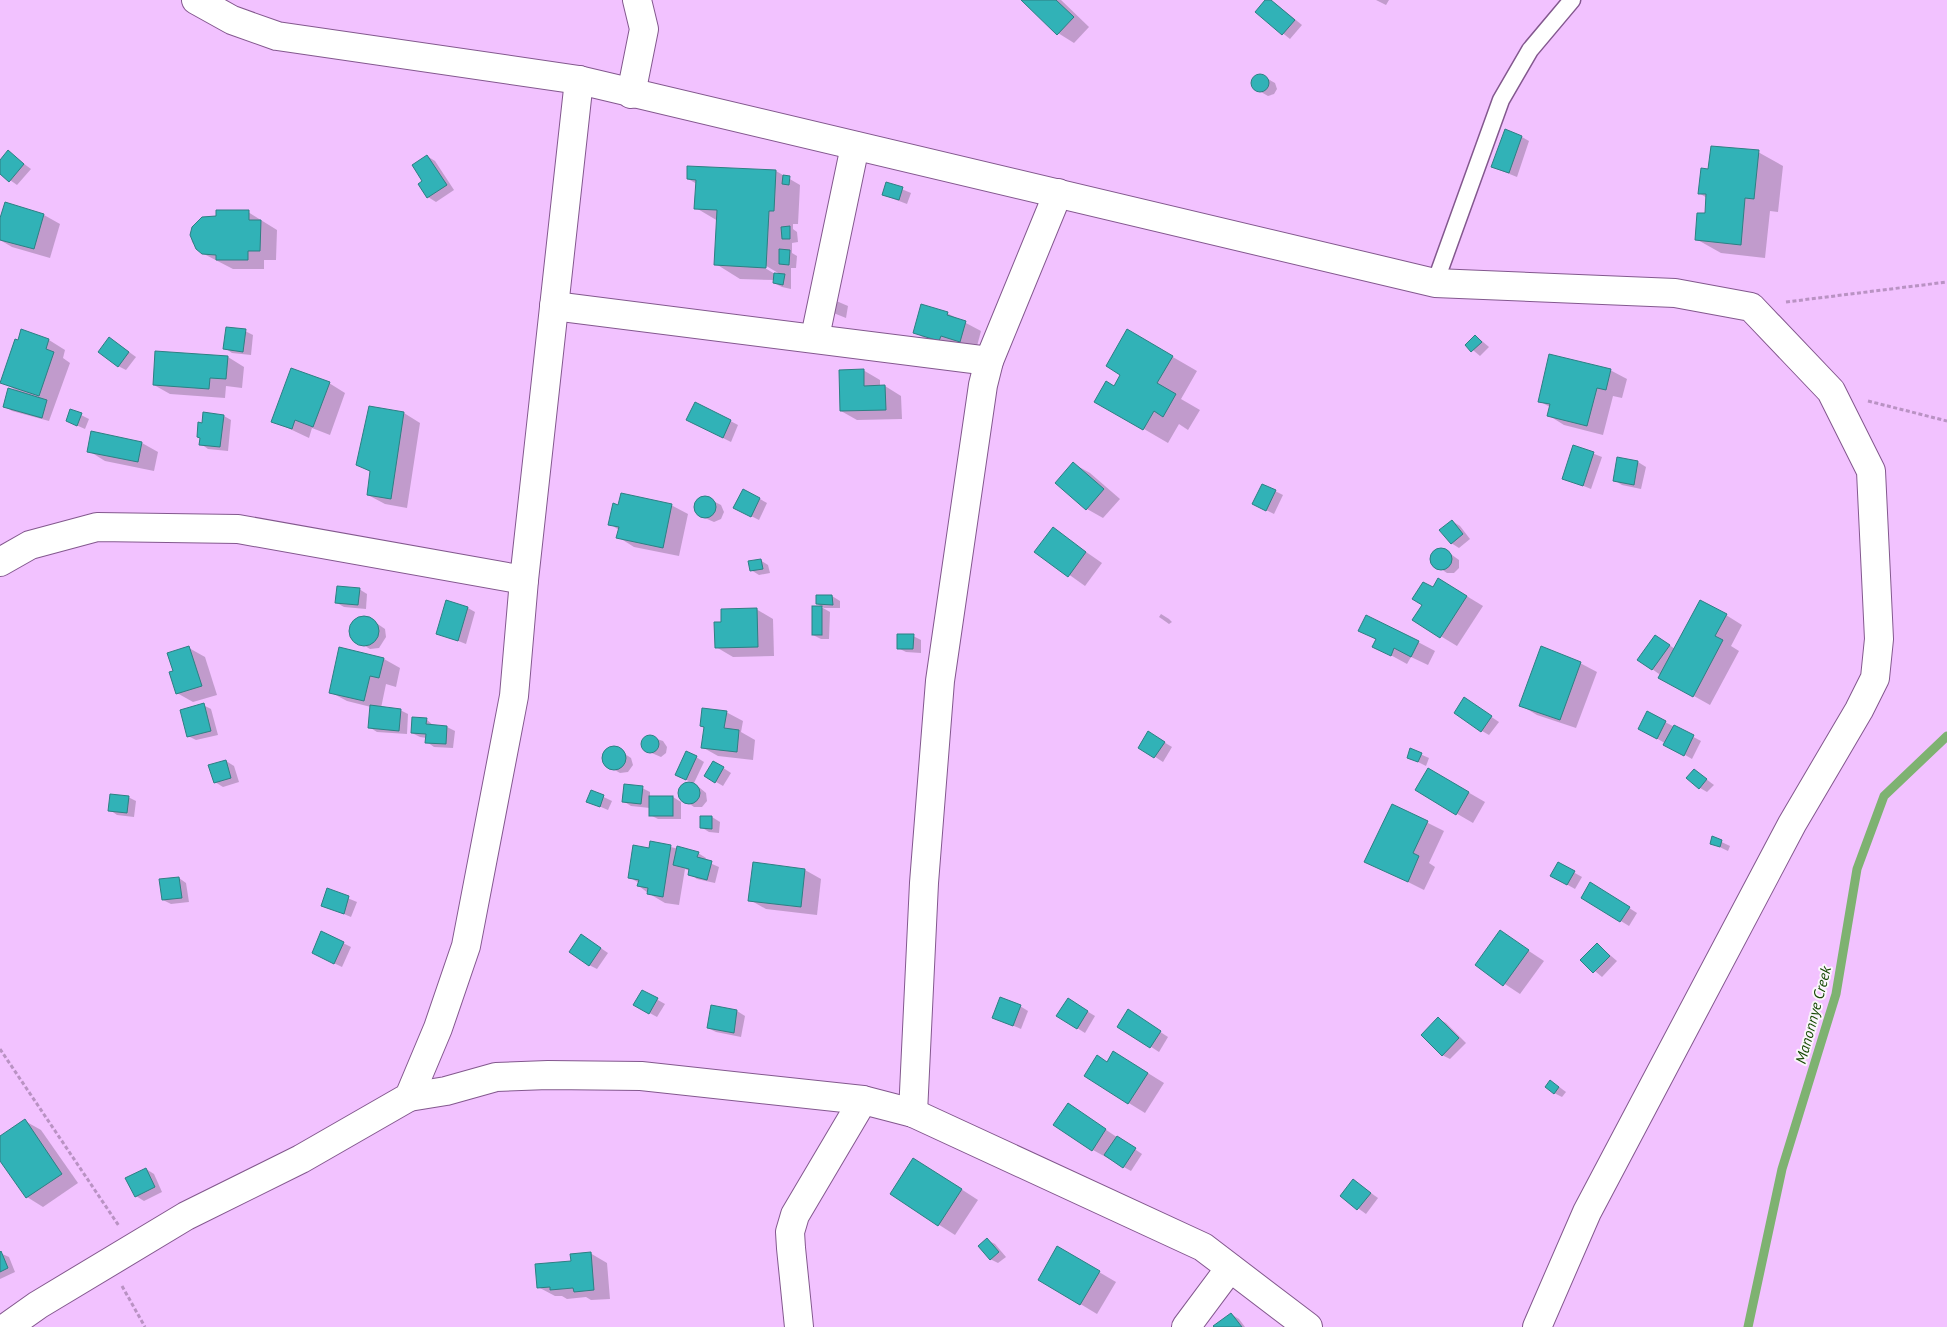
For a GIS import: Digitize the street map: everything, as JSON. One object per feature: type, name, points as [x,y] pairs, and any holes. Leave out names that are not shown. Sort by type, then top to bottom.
[{"type":"street","points":[[196,0],[232,20],[277,36],[579,80],[631,94],[1435,283],[1675,293],[1751,307],[1831,391],[1870,471],[1879,639],[1875,678],[1859,710],[1792,824],[1597,1194],[1536,1327]]},
{"type":"street","points":[[631,94],[644,29],[637,0]]},
{"type":"street","points":[[409,1098],[438,1028],[466,946],[475,908],[514,696],[524,580],[579,80]]},
{"type":"street","points":[[815,337],[855,146]]},
{"type":"street","points":[[912,1113],[924,883],[940,681],[983,385],[989,361],[1058,193]]},
{"type":"street","points":[[554,306],[815,337],[989,361]]},
{"type":"street","points":[[0,562],[30,545],[97,527],[238,528],[524,580]]},
{"type":"street","points":[[7,1327],[38,1304],[186,1216],[301,1159],[409,1098],[446,1091],[496,1077],[548,1075],[641,1076],[864,1100],[912,1113],[1203,1247],[1308,1327]]},
{"type":"street","points":[[799,1327],[790,1232],[796,1216],[864,1100]]},
{"type":"street","points":[[1186,1327],[1230,1268]]},
{"type":"lane","points":[[1435,283],[1501,100],[1530,50],[1572,0]]},
{"type":"path","points":[[1751,307],[1947,282]]},
{"type":"path","points":[[1831,391],[1947,421]]},
{"type":"path","points":[[0,1049],[134,1246]]},
{"type":"path","points":[[108,1262],[145,1327]]},
{"type":"building","points":[[1021,0],[1056,0],[1074,17],[1057,35]]},
{"type":"building","points":[[1265,0],[1271,0],[1295,20],[1282,35],[1255,12]]},
{"type":"building","points":[[1260,74],[1266,77],[1269,83],[1266,89],[1260,92],[1254,89],[1251,83],[1254,77]]},
{"type":"building","points":[[1505,129],[1522,136],[1509,173],[1491,167]]},
{"type":"building","points":[[1711,146],[1759,150],[1754,199],[1745,198],[1741,245],[1695,240],[1697,213],[1705,213],[1706,194],[1698,194],[1701,168],[1708,169]]},
{"type":"building","points":[[8,150],[24,164],[9,182],[0,174],[0,160]]},
{"type":"building","points":[[427,155],[447,185],[427,198],[418,184],[422,181],[412,165]]},
{"type":"building","points":[[687,166],[776,170],[774,211],[769,211],[766,268],[714,265],[717,210],[694,209],[696,180],[687,179]]},
{"type":"building","points":[[783,175],[790,176],[789,185],[782,184]]},
{"type":"building","points":[[886,182],[903,187],[899,200],[882,195]]},
{"type":"building","points":[[5,202],[44,214],[34,249],[0,240],[0,218]]},
{"type":"building","points":[[216,210],[249,210],[249,220],[261,220],[260,251],[248,251],[248,260],[216,260],[216,255],[202,254],[196,249],[190,235],[192,227],[202,217],[216,216]]},
{"type":"building","points":[[790,226],[790,239],[782,239],[781,227]]},
{"type":"building","points":[[779,249],[790,250],[789,265],[779,264]]},
{"type":"building","points":[[774,273],[785,274],[783,285],[773,283]]},
{"type":"building","points":[[921,304],[948,312],[947,315],[966,321],[960,342],[941,336],[939,341],[913,333]]},
{"type":"building","points":[[226,327],[246,329],[243,352],[223,349]]},
{"type":"building","points":[[21,329],[49,339],[46,349],[54,352],[39,396],[0,383],[15,339],[18,340]]},
{"type":"building","points":[[1127,329],[1173,356],[1157,383],[1176,394],[1163,417],[1154,411],[1143,430],[1094,402],[1106,381],[1114,386],[1120,375],[1106,366]]},
{"type":"building","points":[[1475,335],[1482,342],[1471,352],[1465,345]]},
{"type":"building","points":[[109,337],[129,352],[118,367],[98,352]]},
{"type":"building","points":[[155,351],[228,356],[226,379],[210,378],[209,389],[153,385]]},
{"type":"building","points":[[1549,354],[1611,369],[1606,390],[1597,388],[1587,426],[1547,416],[1550,404],[1538,402]]},
{"type":"building","points":[[291,368],[330,382],[313,427],[295,420],[292,429],[271,422]]},
{"type":"building","points":[[864,369],[864,386],[885,385],[886,410],[840,411],[839,370]]},
{"type":"building","points":[[8,388],[47,400],[42,418],[3,407]]},
{"type":"building","points":[[695,402],[731,420],[723,438],[686,420]]},
{"type":"building","points":[[369,406],[404,412],[391,499],[367,495],[370,471],[356,465]]},
{"type":"building","points":[[70,409],[82,413],[77,426],[66,421]]},
{"type":"building","points":[[203,412],[224,415],[220,447],[199,445],[200,438],[197,437],[198,422],[202,423]]},
{"type":"building","points":[[91,431],[142,442],[138,462],[87,452]]},
{"type":"building","points":[[1573,445],[1594,452],[1583,486],[1562,479]]},
{"type":"building","points":[[1617,457],[1638,461],[1634,485],[1613,481]]},
{"type":"building","points":[[1073,462],[1104,489],[1086,510],[1055,483]]},
{"type":"building","points":[[1262,484],[1276,490],[1266,511],[1252,504]]},
{"type":"building","points":[[743,489],[760,498],[751,517],[733,508]]},
{"type":"building","points":[[621,493],[672,504],[663,548],[616,538],[619,527],[608,525],[613,503],[618,505]]},
{"type":"building","points":[[705,496],[713,499],[716,507],[713,515],[705,518],[697,515],[694,507],[697,499]]},
{"type":"building","points":[[1452,520],[1463,534],[1451,544],[1439,530]]},
{"type":"building","points":[[1053,527],[1086,552],[1068,577],[1034,552]]},
{"type":"building","points":[[1441,548],[1449,551],[1452,559],[1449,567],[1441,570],[1433,567],[1430,559],[1433,551]]},
{"type":"building","points":[[761,559],[763,569],[750,571],[748,561]]},
{"type":"building","points":[[1438,578],[1467,596],[1440,638],[1412,620],[1422,605],[1412,599],[1423,582],[1433,587]]},
{"type":"building","points":[[337,586],[360,588],[358,605],[335,603]]},
{"type":"building","points":[[816,595],[832,595],[833,605],[816,604]]},
{"type":"building","points":[[446,600],[468,607],[458,641],[436,634]]},
{"type":"building","points":[[1700,600],[1727,614],[1715,636],[1723,640],[1693,697],[1658,678]]},
{"type":"building","points":[[812,606],[822,606],[822,635],[812,635]]},
{"type":"building","points":[[757,608],[758,647],[715,648],[714,622],[721,622],[721,609]]},
{"type":"building","points":[[1366,615],[1419,641],[1411,657],[1394,648],[1391,656],[1372,647],[1376,639],[1358,631]]},
{"type":"building","points":[[364,616],[370,617],[378,625],[378,637],[370,645],[364,646],[358,645],[350,637],[349,631],[350,625],[358,617]]},
{"type":"building","points":[[897,634],[914,634],[913,649],[897,649]]},
{"type":"building","points":[[1655,635],[1670,645],[1652,670],[1637,660]]},
{"type":"building","points":[[189,646],[202,686],[176,694],[169,672],[173,671],[167,653]]},
{"type":"building","points":[[1541,646],[1581,662],[1560,720],[1519,706]]},
{"type":"building","points":[[339,647],[384,658],[379,678],[370,676],[364,701],[329,693]]},
{"type":"building","points":[[1464,697],[1492,716],[1481,732],[1454,713]]},
{"type":"building","points":[[204,703],[211,731],[187,737],[180,710]]},
{"type":"building","points":[[370,705],[401,709],[399,731],[368,728]]},
{"type":"building","points":[[702,708],[727,711],[724,728],[739,730],[737,752],[701,748],[704,727],[700,726]]},
{"type":"building","points":[[1647,711],[1666,721],[1657,739],[1638,729]]},
{"type":"building","points":[[412,717],[427,718],[426,724],[447,726],[446,744],[425,743],[426,734],[411,733]]},
{"type":"building","points":[[1674,725],[1694,735],[1684,756],[1663,745]]},
{"type":"building","points":[[1148,731],[1165,742],[1154,758],[1138,748]]},
{"type":"building","points":[[646,735],[654,735],[659,740],[657,751],[646,753],[641,748],[641,740]]},
{"type":"building","points":[[614,746],[622,750],[626,758],[622,766],[614,770],[606,766],[602,758],[606,750]]},
{"type":"building","points":[[1410,748],[1422,753],[1418,762],[1407,758]]},
{"type":"building","points":[[686,751],[697,756],[686,780],[675,775]]},
{"type":"building","points":[[226,760],[231,778],[214,783],[208,765]]},
{"type":"building","points":[[713,761],[724,767],[715,783],[704,776]]},
{"type":"building","points":[[1428,768],[1469,792],[1456,815],[1415,790]]},
{"type":"building","points":[[1694,769],[1707,779],[1699,789],[1686,778]]},
{"type":"building","points":[[689,782],[697,785],[700,793],[697,801],[689,804],[681,801],[678,793],[681,785]]},
{"type":"building","points":[[624,784],[643,786],[641,804],[622,802]]},
{"type":"building","points":[[591,790],[604,795],[600,807],[586,802]]},
{"type":"building","points":[[110,794],[129,796],[127,813],[108,811]]},
{"type":"building","points":[[649,796],[673,796],[673,816],[649,816]]},
{"type":"building","points":[[1392,804],[1428,821],[1413,853],[1419,856],[1408,882],[1364,862]]},
{"type":"building","points":[[700,816],[712,816],[712,829],[700,828]]},
{"type":"building","points":[[1712,836],[1722,840],[1720,847],[1710,844]]},
{"type":"building","points":[[650,841],[671,845],[663,897],[647,894],[648,888],[637,886],[639,880],[628,878],[633,845],[649,848]]},
{"type":"building","points":[[677,846],[699,852],[697,857],[712,861],[707,880],[688,875],[689,869],[673,865]]},
{"type":"building","points":[[753,862],[805,869],[801,907],[748,901]]},
{"type":"building","points":[[1558,862],[1575,871],[1567,885],[1550,876]]},
{"type":"building","points":[[179,877],[182,898],[162,900],[159,879]]},
{"type":"building","points":[[1590,882],[1630,907],[1620,922],[1581,898]]},
{"type":"building","points":[[327,888],[349,896],[344,914],[321,906]]},
{"type":"building","points":[[1500,930],[1529,950],[1503,986],[1475,965]]},
{"type":"building","points":[[321,931],[344,942],[334,964],[312,953]]},
{"type":"building","points":[[581,934],[601,948],[589,966],[569,952]]},
{"type":"building","points":[[1597,943],[1610,956],[1593,973],[1580,960]]},
{"type":"building","points":[[642,990],[658,998],[649,1014],[633,1005]]},
{"type":"building","points":[[1000,997],[1021,1005],[1013,1026],[992,1018]]},
{"type":"building","points":[[1068,998],[1088,1011],[1077,1029],[1056,1016]]},
{"type":"building","points":[[711,1005],[737,1010],[734,1033],[707,1028]]},
{"type":"building","points":[[1128,1009],[1161,1031],[1150,1048],[1117,1027]]},
{"type":"building","points":[[1438,1017],[1459,1038],[1442,1056],[1421,1035]]},
{"type":"building","points":[[1113,1051],[1148,1073],[1128,1104],[1084,1076],[1097,1055],[1107,1062]]},
{"type":"building","points":[[1550,1080],[1559,1087],[1554,1094],[1545,1087]]},
{"type":"building","points":[[1068,1103],[1106,1129],[1092,1151],[1053,1125]]},
{"type":"building","points":[[25,1119],[62,1174],[26,1198],[0,1161],[0,1136]]},
{"type":"building","points":[[1117,1136],[1136,1148],[1123,1168],[1104,1155]]},
{"type":"building","points":[[913,1158],[962,1189],[938,1226],[890,1194]]},
{"type":"building","points":[[146,1168],[155,1187],[135,1197],[125,1178]]},
{"type":"building","points":[[1353,1179],[1371,1193],[1357,1210],[1340,1196]]},
{"type":"building","points":[[987,1238],[999,1252],[990,1260],[978,1246]]},
{"type":"building","points":[[1057,1246],[1100,1271],[1080,1305],[1038,1280]]},
{"type":"building","points":[[0,1252],[8,1268],[0,1272]]},
{"type":"building","points":[[591,1252],[594,1290],[574,1292],[573,1288],[550,1290],[550,1287],[537,1288],[535,1264],[571,1261],[570,1254]]},
{"type":"building","points":[[1231,1313],[1242,1327],[1213,1326]]},
{"type":"waterway","name":"Manonnye Creek","points":[[1748,1327],[1782,1169],[1836,994],[1857,869],[1884,796],[1947,736]]}]
